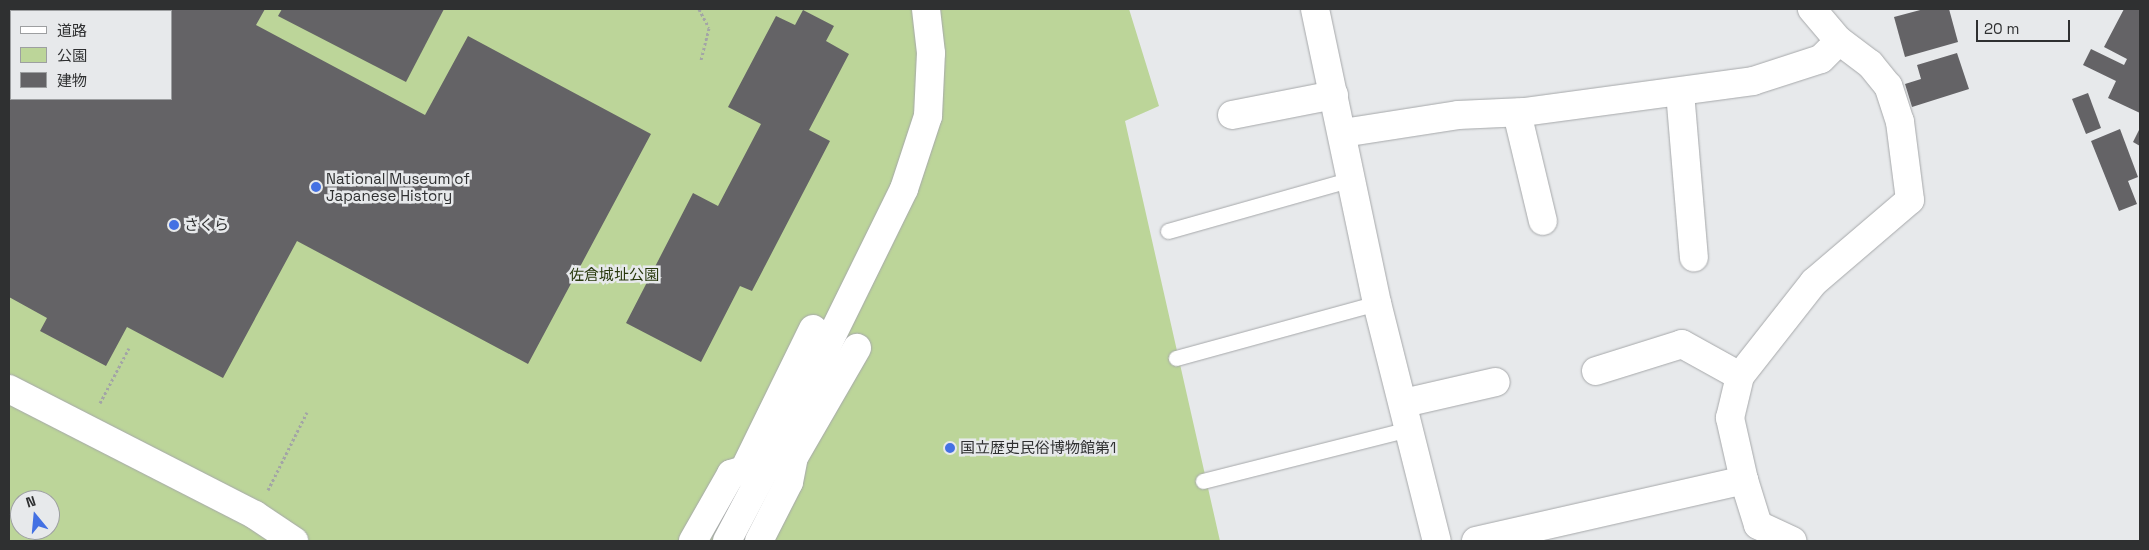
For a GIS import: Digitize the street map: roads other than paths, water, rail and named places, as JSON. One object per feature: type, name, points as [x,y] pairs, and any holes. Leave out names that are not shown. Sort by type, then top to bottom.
[{"type":"street","points":[[727,541],[780,441],[904,189],[928,116],[931,53],[926,9]]},
{"type":"street","points":[[1315,9],[1377,303],[1404,403],[1437,541]]},
{"type":"street","points":[[1792,541],[1758,525],[1744,480],[1730,418],[1740,376],[1814,282],[1910,200],[1900,122],[1888,86],[1870,64],[1839,41],[1812,9]]},
{"type":"street","points":[[1342,133],[1458,115],[1517,113],[1753,81],[1821,59],[1839,41]]},
{"type":"street","points":[[1680,92],[1694,257]]},
{"type":"street","points":[[1232,115],[1334,95]]},
{"type":"street","points":[[1517,113],[1543,221]]},
{"type":"street","points":[[693,541],[731,474],[744,470],[812,330]]},
{"type":"street","points":[[1596,371],[1682,344],[1740,376]]},
{"type":"street","points":[[759,541],[789,482],[794,456],[857,348]]},
{"type":"street","points":[[1404,403],[1496,382]]},
{"type":"street","points":[[9,389],[255,515],[294,541]]},
{"type":"street","points":[[1476,541],[1744,480]]},
{"type":"lane","points":[[1168,230],[1352,178]]},
{"type":"lane","points":[[1176,358],[1377,303]]},
{"type":"lane","points":[[1203,480],[1409,429]]},
{"type":"place","name":"National Museum of Japanese History","points":[[316,187]]},
{"type":"place","name":"さくら","points":[[174,225]]},
{"type":"place","name":"国立歴史民俗博物館第1","points":[[950,448]]},
{"type":"park label","name":"佐倉城址公園","points":[[614,275]]}]
